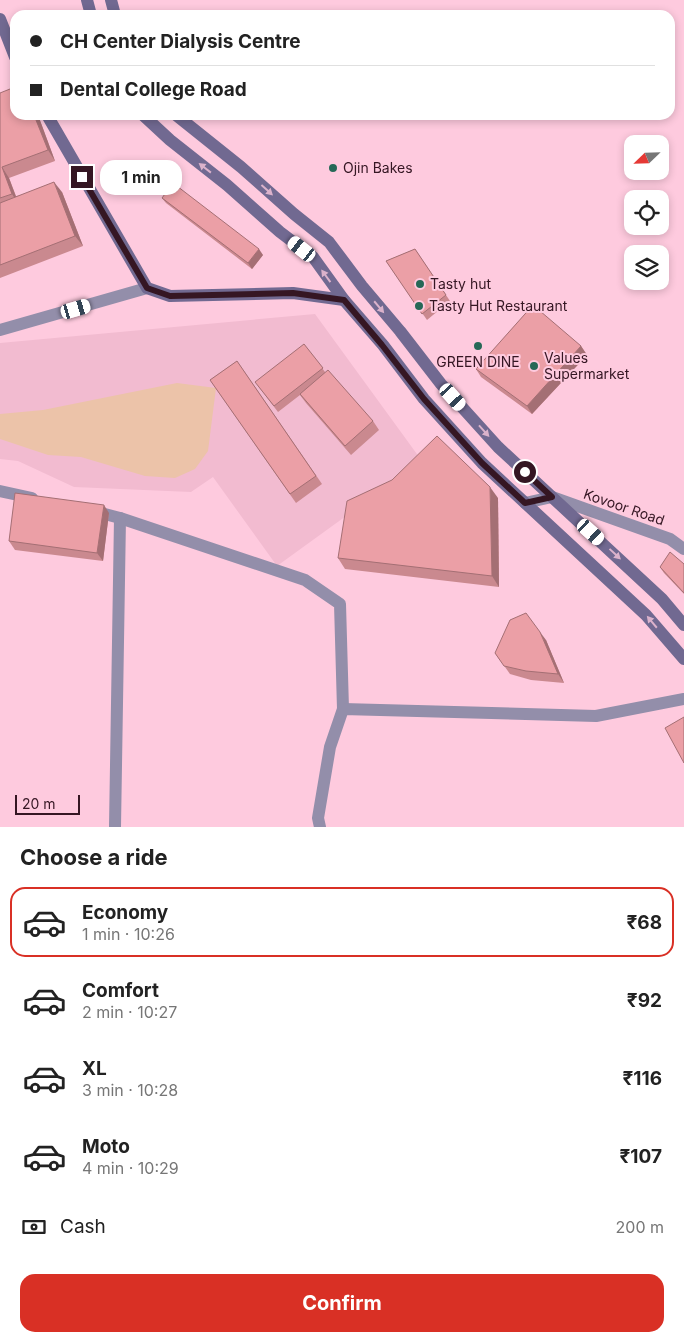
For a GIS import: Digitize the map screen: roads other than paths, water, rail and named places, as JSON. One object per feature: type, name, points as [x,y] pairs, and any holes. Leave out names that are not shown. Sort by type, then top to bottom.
[{"type":"main road","points":[[0,19],[10,44]]},
{"type":"main road","points":[[50,120],[147,288],[170,296],[293,293],[344,300]]},
{"type":"main road","points":[[148,120],[170,140],[227,184],[312,258],[430,406],[482,463],[646,614],[684,659]]},
{"type":"main road","points":[[182,120],[329,242],[441,384],[498,447],[662,599],[684,625]]},
{"type":"street","points":[[0,330],[147,288]]},
{"type":"street","points":[[0,491],[46,501]]},
{"type":"street","points":[[525,503],[552,497]]},
{"type":"street","name":"Kovoor Road","points":[[552,497],[670,539],[684,549]]},
{"type":"street","points":[[83,509],[120,518],[304,580],[340,604],[343,709],[330,747],[318,818],[320,827]]},
{"type":"street","points":[[115,827],[120,518]]},
{"type":"street","points":[[343,709],[596,716],[684,699]]},
{"type":"place","name":"Ojin Bakes","points":[[333,168]]},
{"type":"place","name":"Tasty hut","points":[[420,284]]},
{"type":"place","name":"Tasty Hut Restaurant","points":[[419,306]]},
{"type":"place","name":"GREEN DINE","points":[[478,346]]},
{"type":"place","name":"Values Supermarket","points":[[534,366]]}]
